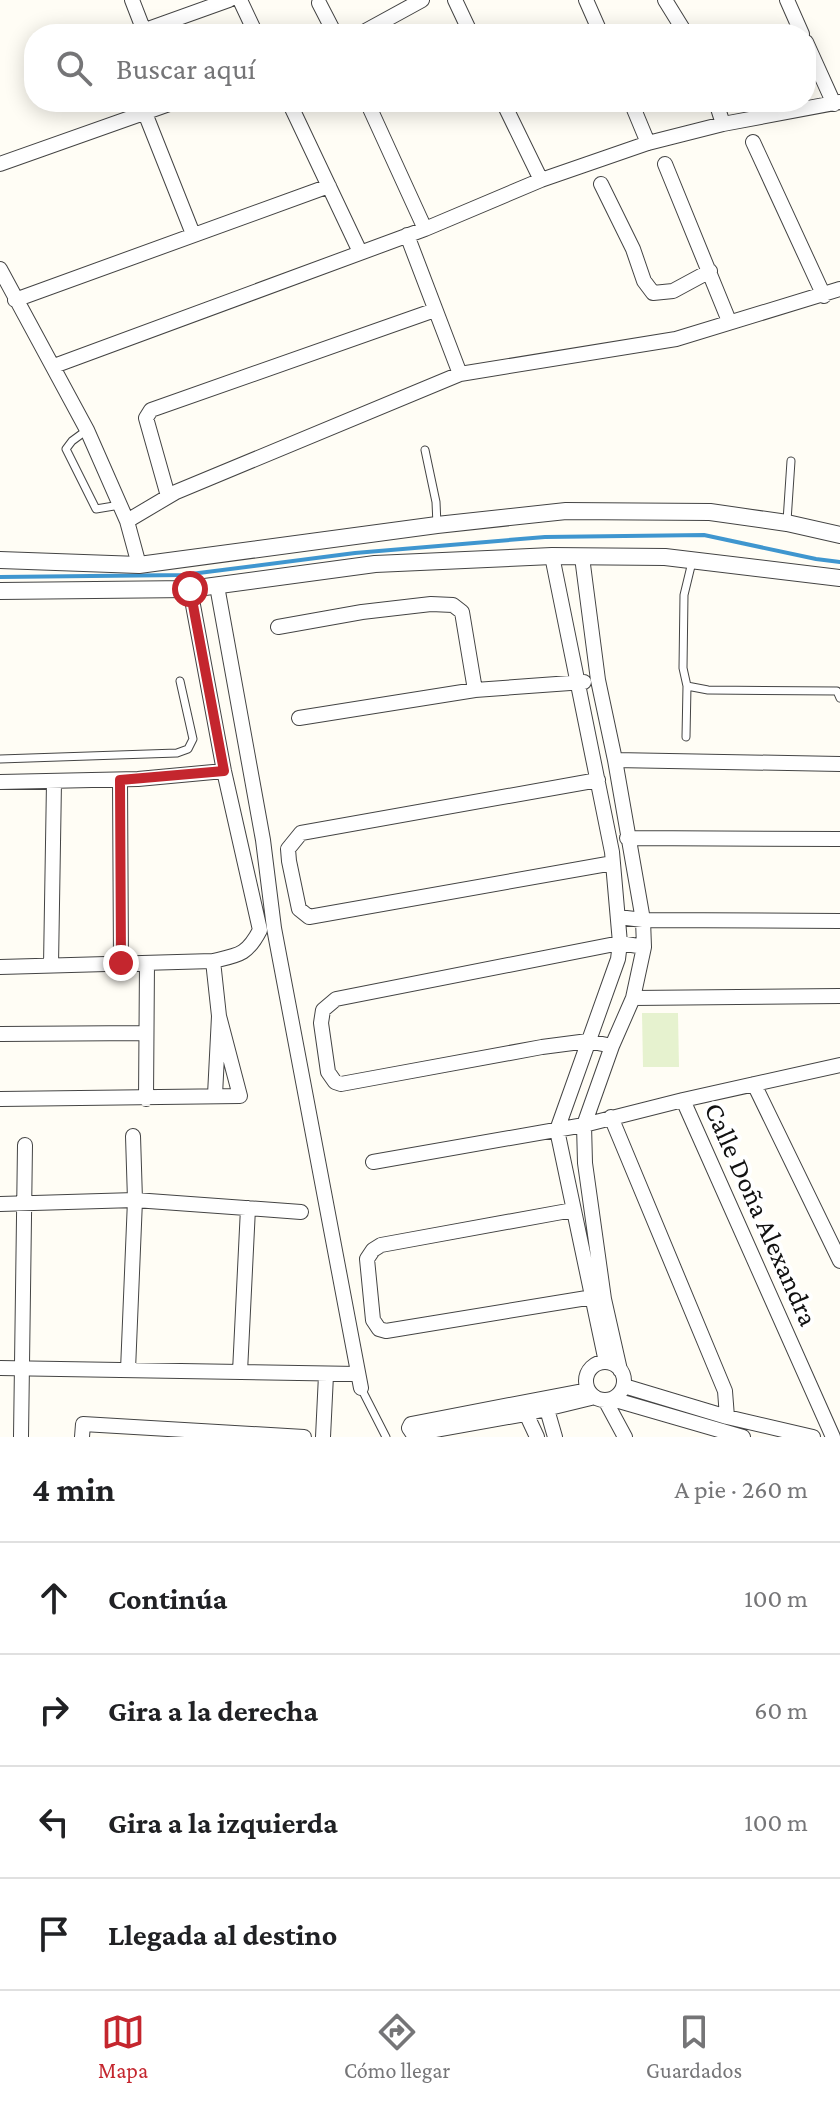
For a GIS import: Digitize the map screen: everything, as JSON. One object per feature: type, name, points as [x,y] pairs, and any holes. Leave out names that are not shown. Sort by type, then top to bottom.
[{"type":"street","points":[[132,0],[137,24]]},
{"type":"street","points":[[162,24],[229,0]]},
{"type":"street","points":[[240,0],[251,24]]},
{"type":"street","points":[[378,24],[422,0]]},
{"type":"street","points":[[455,0],[466,24]]},
{"type":"street","points":[[586,0],[597,24]]},
{"type":"street","points":[[665,0],[680,24]]},
{"type":"street","points":[[787,0],[798,24]]},
{"type":"street","points":[[319,3],[330,24]]},
{"type":"street","points":[[816,62],[837,103],[816,107]]},
{"type":"street","points":[[294,112],[360,252]]},
{"type":"street","points":[[372,112],[425,229]]},
{"type":"street","points":[[508,112],[541,180]]},
{"type":"street","points":[[635,112],[648,143]]},
{"type":"street","points":[[719,112],[723,124]]},
{"type":"street","points":[[54,366],[425,229],[541,180],[648,143],[788,112]]},
{"type":"street","points":[[0,164],[145,113],[193,234]]},
{"type":"street","points":[[753,142],[824,296]]},
{"type":"street","points":[[665,164],[729,321]]},
{"type":"street","points":[[601,184],[633,249],[644,281],[653,293],[673,291],[710,271]]},
{"type":"street","points":[[15,300],[329,186]]},
{"type":"street","points":[[407,235],[460,374]]},
{"type":"street","points":[[0,270],[87,430],[127,521],[139,565]]},
{"type":"street","points":[[127,521],[168,496],[460,374],[676,339],[840,289]]},
{"type":"street","points":[[168,496],[146,418],[151,410],[435,310]]},
{"type":"street","points":[[0,560],[139,565],[566,511],[710,512],[787,523],[840,535]]},
{"type":"street","points":[[552,556],[612,858],[620,943],[618,959],[557,1130],[606,1362],[620,1370]]},
{"type":"street","points":[[0,591],[190,589],[375,564],[552,556],[665,557],[840,578]]},
{"type":"street","points":[[582,557],[598,680],[643,920],[644,947],[633,998],[584,1125],[585,1163],[604,1299],[624,1386]]},
{"type":"street","points":[[0,1368],[326,1375],[360,1381],[274,928],[263,840],[217,586]]},
{"type":"street","points":[[0,967],[213,961],[243,954],[253,944],[260,930],[224,771],[190,589]]},
{"type":"street","points":[[278,627],[362,612],[431,604],[453,605],[462,612],[475,690]]},
{"type":"street","points":[[299,718],[475,690],[598,680]]},
{"type":"street","points":[[615,760],[840,764]]},
{"type":"street","points":[[0,782],[120,780],[224,771]]},
{"type":"street","points":[[120,780],[121,963]]},
{"type":"street","points":[[598,780],[301,833],[288,849],[299,909],[309,917],[612,858],[628,844],[840,839]]},
{"type":"street","points":[[51,965],[54,782]]},
{"type":"street","points":[[618,917],[643,920],[840,921]]},
{"type":"street","points":[[612,1046],[588,1041],[542,1047],[341,1084],[332,1079],[328,1072],[321,1016],[327,1005],[336,999],[620,943],[644,947]]},
{"type":"street","points":[[213,961],[219,1016],[215,1095]]},
{"type":"street","points":[[146,1099],[147,963]]},
{"type":"street","points":[[633,998],[840,996]]},
{"type":"street","points":[[0,1099],[245,1097],[219,1016]]},
{"type":"street","points":[[0,1034],[146,1033]]},
{"type":"street","points":[[373,1162],[584,1125],[754,1084],[839,1068]]},
{"type":"street","points":[[754,1084],[840,1261]]},
{"type":"street","name":"Calle Doña Alexandra","points":[[683,1100],[833,1437]]},
{"type":"street","points":[[611,1117],[725,1391],[727,1417]]},
{"type":"street","points":[[128,1370],[135,1200],[133,1136]]},
{"type":"street","points":[[21,1437],[25,1145]]},
{"type":"street","points":[[0,1204],[135,1200],[301,1212]]},
{"type":"street","points":[[240,1372],[248,1208]]},
{"type":"street","points":[[573,1210],[381,1245],[367,1259],[373,1320],[379,1329],[386,1331],[593,1297]]},
{"type":"street","points":[[606,1362],[590,1368],[586,1379],[625,1437]]},
{"type":"street","points":[[323,1437],[326,1375]]},
{"type":"street","points":[[442,1428],[545,1403],[600,1397],[624,1386],[727,1417],[813,1437]]},
{"type":"street","points":[[600,1397],[743,1437]]},
{"type":"street","points":[[545,1403],[555,1437]]},
{"type":"street","points":[[523,1408],[537,1437]]},
{"type":"street","points":[[82,1437],[83,1424],[304,1437]]},
{"type":"lane","points":[[87,430],[66,449],[96,509],[120,505]]},
{"type":"lane","points":[[425,450],[436,502],[437,525]]},
{"type":"lane","points":[[787,523],[791,461]]},
{"type":"lane","points":[[686,737],[684,595],[693,560]]},
{"type":"lane","points":[[0,759],[177,753],[188,749],[193,739],[180,681]]},
{"type":"lane","points":[[687,686],[708,690],[837,691],[840,698]]},
{"type":"lane","points":[[80,758],[81,781]]},
{"type":"lane","points":[[360,1381],[386,1437]]},
{"type":"green space","points":[[642,1013],[678,1013],[679,1067],[643,1067]]},
{"type":"waterway","points":[[0,577],[183,575],[355,553],[545,537],[704,535],[840,562]]},
{"type":"route","points":[[121,963],[120,780],[224,771],[190,589]]}]
